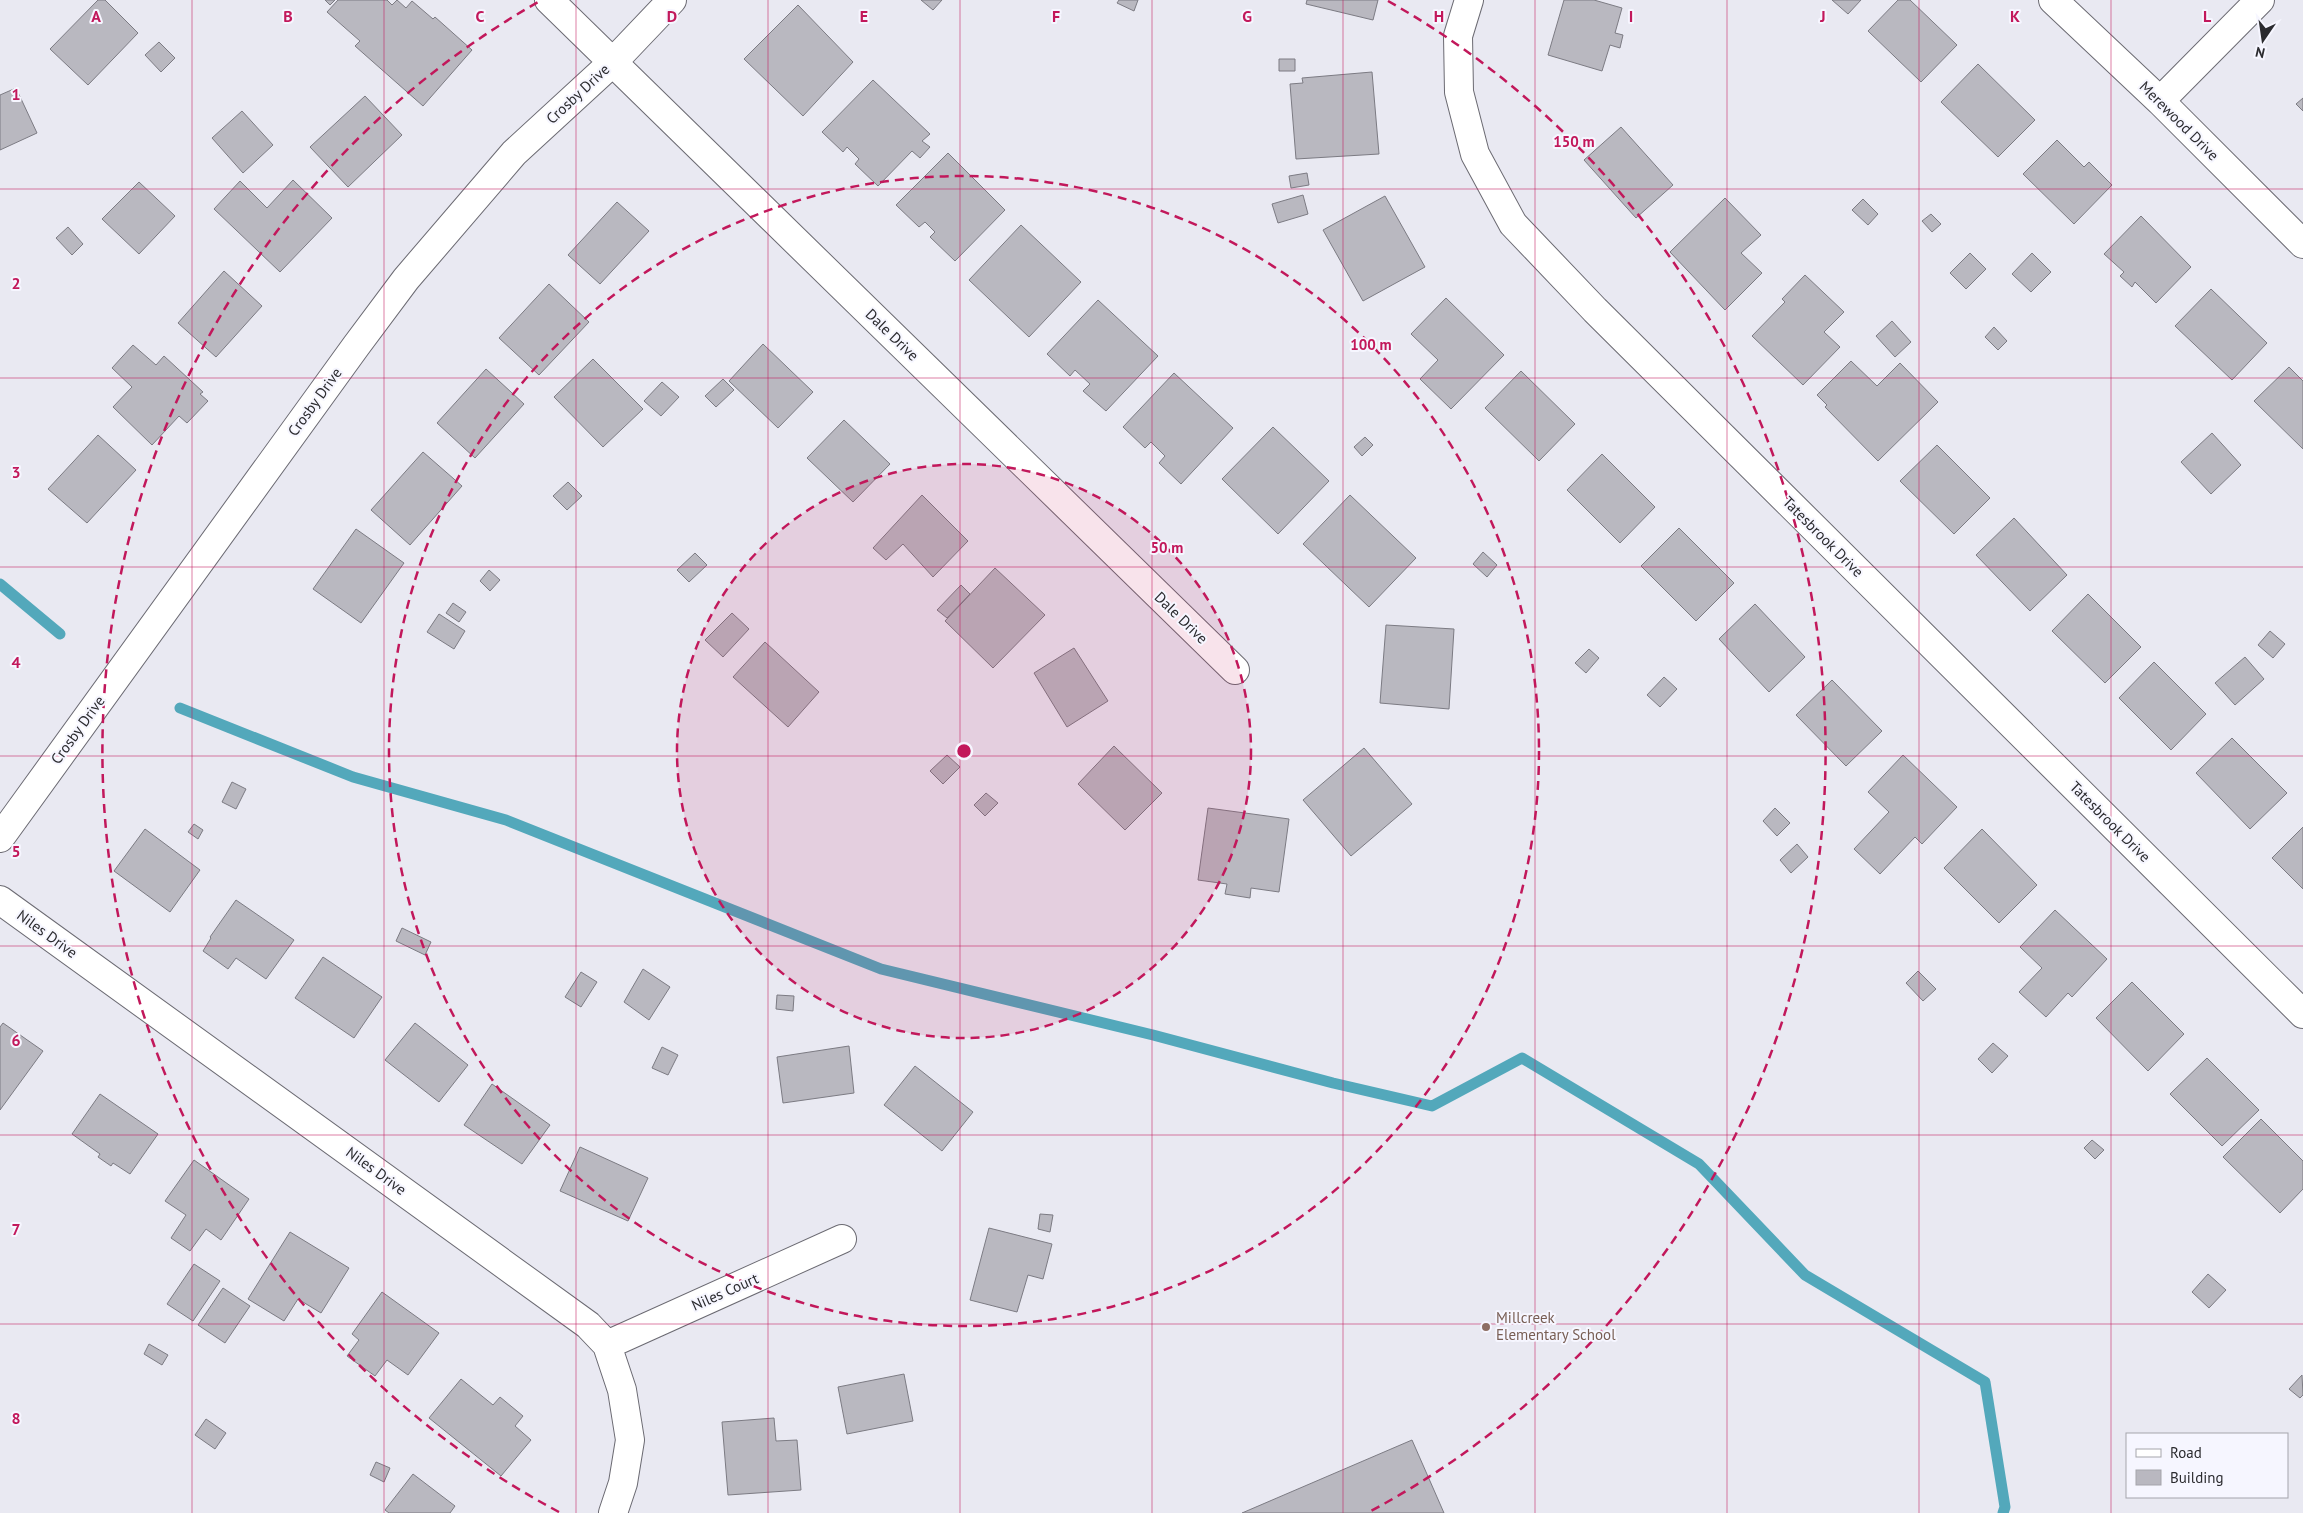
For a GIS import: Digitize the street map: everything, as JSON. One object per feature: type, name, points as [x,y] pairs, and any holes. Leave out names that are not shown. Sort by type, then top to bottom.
[{"type":"street","name":"Dale Drive","points":[[549,0],[1234,670]]},
{"type":"street","name":"Crosby Drive","points":[[0,838],[406,279],[514,153],[613,62],[672,0]]},
{"type":"street","name":"Tatesbrook Drive","points":[[1469,0],[1458,36],[1459,92],[1475,154],[1513,224],[1595,310],[2303,1014]]},
{"type":"street","name":"Merewood Drive","points":[[2053,0],[2160,101],[2303,244]]},
{"type":"street","points":[[2160,101],[2260,0]]},
{"type":"street","name":"Niles Drive","points":[[0,900],[588,1325],[607,1345],[622,1390],[630,1440],[623,1484],[613,1513]]},
{"type":"street","name":"Niles Court","points":[[607,1345],[842,1239]]},
{"type":"building","points":[[98,0],[105,0],[138,33],[88,85],[50,49]]},
{"type":"building","points":[[325,0],[335,0],[330,5]]},
{"type":"building","points":[[338,0],[387,0],[392,5],[397,0],[406,8],[412,1],[433,19],[435,17],[472,50],[423,106],[355,46],[360,41],[327,12]]},
{"type":"building","points":[[921,0],[942,0],[933,10]]},
{"type":"building","points":[[1119,0],[1138,0],[1134,11],[1117,3]]},
{"type":"building","points":[[1307,0],[1378,0],[1373,20],[1306,4]]},
{"type":"building","points":[[1564,0],[1594,0],[1622,8],[1615,33],[1623,35],[1620,48],[1610,45],[1602,71],[1548,55]]},
{"type":"building","points":[[1832,0],[1861,0],[1848,14]]},
{"type":"building","points":[[1898,0],[1910,0],[1957,45],[1921,82],[1868,31]]},
{"type":"building","points":[[798,5],[853,62],[803,116],[744,59]]},
{"type":"building","points":[[159,42],[175,58],[161,72],[145,55]]},
{"type":"building","points":[[1279,59],[1295,59],[1295,71],[1279,71]]},
{"type":"building","points":[[1978,64],[2035,120],[1998,157],[1941,102]]},
{"type":"building","points":[[1372,72],[1379,154],[1296,159],[1290,84],[1303,83],[1302,78]]},
{"type":"building","points":[[873,80],[930,134],[922,141],[930,147],[920,158],[912,151],[878,186],[855,164],[859,159],[847,147],[843,152],[822,132]]},
{"type":"building","points":[[16,88],[37,133],[0,150],[0,95]]},
{"type":"building","points":[[365,96],[402,135],[348,187],[310,147]]},
{"type":"building","points":[[2303,98],[2303,111],[2296,104]]},
{"type":"building","points":[[242,111],[273,145],[243,173],[212,138]]},
{"type":"building","points":[[1621,127],[1673,185],[1636,218],[1584,160]]},
{"type":"building","points":[[2057,140],[2084,167],[2089,162],[2112,185],[2074,224],[2023,174]]},
{"type":"building","points":[[948,153],[1005,210],[955,261],[930,237],[935,232],[925,222],[919,227],[896,205]]},
{"type":"building","points":[[1307,173],[1309,185],[1291,188],[1289,176]]},
{"type":"building","points":[[293,180],[332,218],[280,272],[214,209],[240,181],[267,208]]},
{"type":"building","points":[[139,182],[175,216],[139,254],[102,219]]},
{"type":"building","points":[[1303,195],[1308,214],[1278,223],[1272,204]]},
{"type":"building","points":[[1385,196],[1425,267],[1363,301],[1323,230]]},
{"type":"building","points":[[1725,198],[1761,235],[1741,253],[1762,273],[1725,310],[1670,252]]},
{"type":"building","points":[[1863,199],[1878,214],[1868,225],[1852,210]]},
{"type":"building","points":[[617,202],[649,231],[600,284],[568,255]]},
{"type":"building","points":[[1931,214],[1941,224],[1932,232],[1922,221]]},
{"type":"building","points":[[2141,216],[2191,267],[2156,303],[2135,282],[2132,287],[2120,276],[2124,272],[2104,254]]},
{"type":"building","points":[[1021,225],[1081,282],[1029,337],[969,280]]},
{"type":"building","points":[[68,227],[83,244],[72,255],[56,238]]},
{"type":"building","points":[[1970,253],[1986,269],[1966,289],[1950,273]]},
{"type":"building","points":[[2032,253],[2051,272],[2031,292],[2012,274]]},
{"type":"building","points":[[224,271],[262,306],[216,357],[178,323]]},
{"type":"building","points":[[1805,275],[1844,312],[1824,332],[1840,347],[1803,385],[1752,336],[1785,302],[1782,299]]},
{"type":"building","points":[[549,284],[589,322],[539,375],[499,338]]},
{"type":"building","points":[[2211,289],[2267,343],[2232,380],[2175,326]]},
{"type":"building","points":[[1446,298],[1504,355],[1451,409],[1420,379],[1438,360],[1411,334]]},
{"type":"building","points":[[1098,300],[1158,356],[1106,411],[1083,391],[1090,384],[1075,370],[1070,376],[1047,354]]},
{"type":"building","points":[[1892,321],[1911,342],[1895,357],[1876,336]]},
{"type":"building","points":[[1994,327],[2007,341],[1998,350],[1985,337]]},
{"type":"building","points":[[763,344],[813,392],[778,428],[729,381]]},
{"type":"building","points":[[133,345],[156,365],[164,356],[203,392],[200,394],[208,401],[187,423],[179,416],[152,445],[113,407],[132,387],[112,368]]},
{"type":"building","points":[[593,359],[643,409],[603,447],[554,397]]},
{"type":"building","points":[[1851,361],[1877,386],[1900,363],[1938,402],[1878,461],[1825,407],[1827,405],[1817,395]]},
{"type":"building","points":[[2289,367],[2303,381],[2303,449],[2254,401]]},
{"type":"building","points":[[486,369],[524,404],[475,458],[437,423]]},
{"type":"building","points":[[1521,371],[1575,424],[1539,461],[1485,408]]},
{"type":"building","points":[[1174,373],[1233,428],[1181,484],[1159,463],[1165,456],[1151,442],[1145,448],[1123,427]]},
{"type":"building","points":[[723,379],[734,390],[716,407],[705,396]]},
{"type":"building","points":[[662,382],[679,397],[661,416],[644,401]]},
{"type":"building","points":[[844,420],[890,464],[853,502],[807,458]]},
{"type":"building","points":[[1273,427],[1329,481],[1278,534],[1222,479]]},
{"type":"building","points":[[2212,433],[2241,465],[2211,494],[2181,462]]},
{"type":"building","points":[[98,435],[136,470],[87,523],[48,489]]},
{"type":"building","points":[[1365,437],[1373,445],[1362,456],[1354,447]]},
{"type":"building","points":[[1937,445],[1990,498],[1954,534],[1900,481]]},
{"type":"building","points":[[423,452],[462,486],[410,545],[371,510]]},
{"type":"building","points":[[1602,454],[1655,507],[1620,543],[1567,490]]},
{"type":"building","points":[[568,482],[582,496],[567,510],[553,496]]},
{"type":"building","points":[[922,495],[968,541],[933,577],[903,544],[886,560],[873,548]]},
{"type":"building","points":[[1350,495],[1416,558],[1369,607],[1303,544]]},
{"type":"building","points":[[2014,518],[2067,575],[2030,611],[1976,555]]},
{"type":"building","points":[[1679,528],[1734,583],[1696,621],[1641,566]]},
{"type":"building","points":[[356,529],[404,563],[361,623],[313,589]]},
{"type":"building","points":[[1483,552],[1497,565],[1487,577],[1473,564]]},
{"type":"building","points":[[695,553],[707,565],[689,582],[677,570]]},
{"type":"building","points":[[995,568],[1045,615],[993,668],[945,621]]},
{"type":"building","points":[[489,570],[500,580],[490,591],[480,581]]},
{"type":"building","points":[[961,585],[970,594],[947,618],[937,610]]},
{"type":"building","points":[[2088,594],[2141,647],[2105,683],[2052,631]]},
{"type":"building","points":[[453,603],[466,612],[459,622],[446,613]]},
{"type":"building","points":[[1755,604],[1805,657],[1769,692],[1719,639]]},
{"type":"building","points":[[732,613],[749,629],[723,657],[705,640]]},
{"type":"building","points":[[439,614],[465,631],[454,649],[427,632]]},
{"type":"building","points":[[1386,625],[1454,629],[1449,709],[1380,703]]},
{"type":"building","points":[[2270,631],[2285,644],[2273,658],[2258,645]]},
{"type":"building","points":[[765,642],[819,692],[788,727],[733,677]]},
{"type":"building","points":[[1074,648],[1108,701],[1067,727],[1034,673]]},
{"type":"building","points":[[1589,649],[1599,658],[1586,673],[1575,663]]},
{"type":"building","points":[[2245,657],[2264,679],[2235,705],[2215,683]]},
{"type":"building","points":[[2154,662],[2206,714],[2171,750],[2119,698]]},
{"type":"building","points":[[1664,677],[1677,689],[1660,707],[1647,695]]},
{"type":"building","points":[[1832,680],[1882,731],[1846,766],[1796,715]]},
{"type":"building","points":[[2232,738],[2287,793],[2250,829],[2196,773]]},
{"type":"building","points":[[1114,746],[1162,793],[1125,830],[1078,784]]},
{"type":"building","points":[[1364,748],[1412,804],[1351,856],[1303,800]]},
{"type":"building","points":[[947,755],[960,767],[943,784],[930,771]]},
{"type":"building","points":[[1903,755],[1957,807],[1922,844],[1915,837],[1880,874],[1854,849],[1889,812],[1868,792]]},
{"type":"building","points":[[232,782],[246,789],[236,809],[222,802]]},
{"type":"building","points":[[986,793],[998,803],[985,816],[974,805]]},
{"type":"building","points":[[1208,808],[1289,819],[1279,892],[1251,888],[1250,898],[1225,894],[1227,884],[1198,880]]},
{"type":"building","points":[[1775,808],[1790,823],[1777,836],[1763,821]]},
{"type":"building","points":[[194,824],[203,830],[198,839],[188,832]]},
{"type":"building","points":[[2303,827],[2303,889],[2272,858]]},
{"type":"building","points":[[145,829],[200,870],[170,912],[114,871]]},
{"type":"building","points":[[1982,829],[2037,885],[1999,923],[1944,868]]},
{"type":"building","points":[[1797,844],[1808,857],[1791,873],[1780,860]]},
{"type":"building","points":[[236,900],[294,940],[266,979],[236,958],[228,969],[203,951],[210,937]]},
{"type":"building","points":[[2055,910],[2107,959],[2072,997],[2068,993],[2046,1017],[2019,992],[2042,968],[2020,947]]},
{"type":"building","points":[[402,928],[431,942],[425,955],[396,941]]},
{"type":"building","points":[[323,957],[382,997],[354,1038],[295,998]]},
{"type":"building","points":[[643,969],[670,987],[649,1020],[624,1002]]},
{"type":"building","points":[[1918,971],[1936,989],[1923,1001],[1906,983]]},
{"type":"building","points":[[581,972],[597,982],[581,1007],[565,997]]},
{"type":"building","points":[[2132,982],[2184,1034],[2148,1071],[2096,1018]]},
{"type":"building","points":[[777,995],[794,996],[793,1011],[776,1009]]},
{"type":"building","points":[[3,1023],[43,1051],[0,1110],[0,1027]]},
{"type":"building","points":[[415,1023],[468,1065],[439,1102],[385,1060]]},
{"type":"building","points":[[1993,1043],[2008,1056],[1992,1073],[1978,1059]]},
{"type":"building","points":[[849,1046],[854,1093],[783,1103],[777,1057]]},
{"type":"building","points":[[662,1047],[678,1055],[668,1075],[652,1068]]},
{"type":"building","points":[[2207,1058],[2259,1110],[2222,1146],[2170,1094]]},
{"type":"building","points":[[915,1066],[973,1112],[942,1151],[884,1105]]},
{"type":"building","points":[[492,1084],[550,1125],[522,1164],[464,1125]]},
{"type":"building","points":[[100,1094],[158,1134],[130,1174],[113,1163],[111,1166],[98,1157],[100,1154],[72,1134]]},
{"type":"building","points":[[2261,1119],[2303,1161],[2303,1189],[2280,1213],[2223,1157]]},
{"type":"building","points":[[2092,1140],[2104,1150],[2095,1159],[2084,1148]]},
{"type":"building","points":[[580,1147],[648,1178],[628,1221],[560,1191]]},
{"type":"building","points":[[194,1160],[249,1199],[221,1240],[206,1229],[190,1251],[171,1238],[186,1215],[165,1201]]},
{"type":"building","points":[[1040,1214],[1053,1215],[1050,1232],[1038,1229]]},
{"type":"building","points":[[989,1228],[1052,1244],[1043,1279],[1028,1275],[1017,1312],[970,1300]]},
{"type":"building","points":[[290,1232],[349,1268],[321,1313],[298,1299],[284,1321],[248,1299]]},
{"type":"building","points":[[194,1264],[220,1281],[193,1321],[167,1304]]},
{"type":"building","points":[[2208,1274],[2226,1290],[2209,1308],[2192,1292]]},
{"type":"building","points":[[223,1288],[250,1306],[225,1343],[198,1325]]},
{"type":"building","points":[[382,1292],[439,1333],[408,1375],[387,1360],[375,1376],[347,1356],[359,1340],[352,1334]]},
{"type":"building","points":[[149,1344],[168,1355],[162,1365],[144,1354]]},
{"type":"building","points":[[904,1374],[913,1421],[847,1434],[838,1387]]},
{"type":"building","points":[[2302,1375],[2303,1395],[2300,1398],[2289,1389]]},
{"type":"building","points":[[461,1379],[493,1405],[500,1397],[523,1416],[515,1426],[531,1440],[501,1476],[429,1418]]},
{"type":"building","points":[[774,1418],[776,1441],[797,1440],[801,1490],[728,1495],[722,1422]]},
{"type":"building","points":[[206,1419],[226,1433],[215,1449],[195,1435]]},
{"type":"building","points":[[1412,1440],[1444,1513],[1242,1513]]},
{"type":"building","points":[[376,1462],[390,1468],[384,1482],[370,1475]]},
{"type":"building","points":[[413,1474],[455,1506],[450,1513],[389,1513],[385,1510]]},
{"type":"waterway","points":[[0,584],[60,634]]},
{"type":"waterway","points":[[180,708],[353,777],[506,820],[881,969],[1153,1035],[1333,1083],[1432,1106],[1522,1058],[1699,1164],[1805,1275],[1985,1382],[2005,1507],[2003,1513]]},
{"type":"place","name":"Millcreek Elementary School","points":[[1486,1327]]}]
